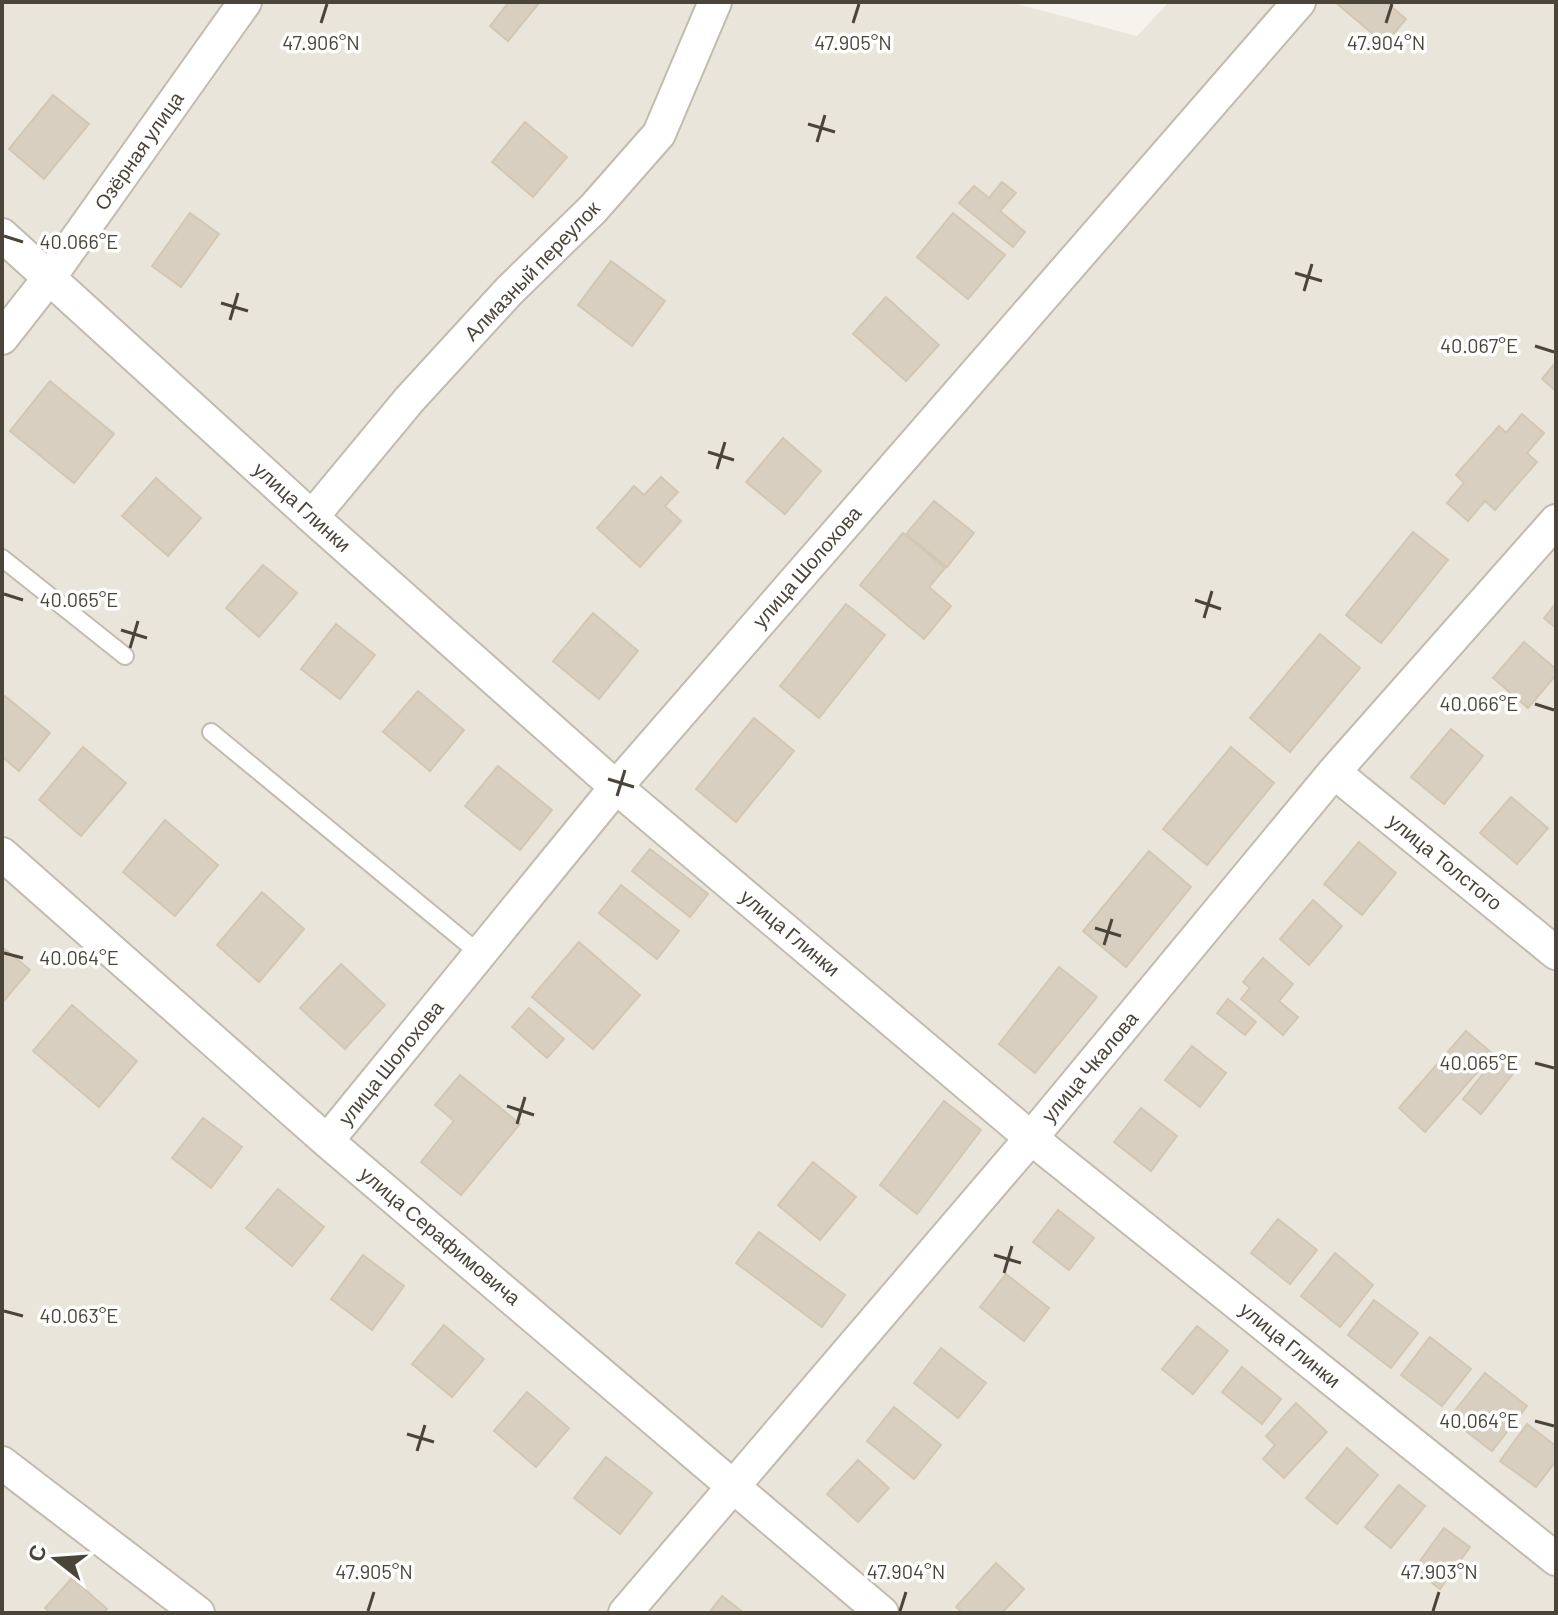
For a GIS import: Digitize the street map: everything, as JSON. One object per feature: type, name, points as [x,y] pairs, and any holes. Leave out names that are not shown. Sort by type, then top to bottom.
[{"type":"street","name":"Озёрная улица","points":[[2,338],[49,278],[245,2]]},
{"type":"street","name":"Алмазный переулок","points":[[312,517],[409,400],[509,291],[593,209],[659,134],[715,2]]},
{"type":"street","name":"улица Шолохова","points":[[327,1141],[616,787],[1299,2]]},
{"type":"street","name":"улица Глинки","points":[[2,235],[312,517],[616,787],[1031,1138],[1556,1559]]},
{"type":"street","name":"улица Чкалова","points":[[625,1613],[1031,1138],[1334,772],[1556,521]]},
{"type":"street","name":"улица Толстого","points":[[1334,772],[1556,953]]},
{"type":"street","name":"улица Серафимовича","points":[[2,854],[327,1141],[882,1613]]},
{"type":"street","points":[[2,1463],[198,1613]]},
{"type":"lane","points":[[2,558],[125,656]]},
{"type":"lane","points":[[211,732],[480,954]]},
{"type":"shaded area","points":[[2,2],[1009,2],[1137,36],[1169,2],[1556,2],[1556,1613],[2,1613]]},
{"type":"building","points":[[509,2],[540,2],[508,41],[490,26]]},
{"type":"building","points":[[1335,2],[1386,2],[1406,19],[1385,44]]},
{"type":"building","points":[[53,95],[89,124],[44,179],[9,149]]},
{"type":"building","points":[[525,122],[567,157],[533,197],[492,162]]},
{"type":"building","points":[[1002,182],[1016,193],[1000,211],[1025,232],[1013,247],[959,203],[974,186],[989,198]]},
{"type":"building","points":[[190,213],[219,234],[181,287],[152,266]]},
{"type":"building","points":[[953,213],[1005,255],[968,299],[917,257]]},
{"type":"building","points":[[611,261],[665,301],[632,346],[578,305]]},
{"type":"building","points":[[886,297],[939,345],[906,381],[853,334]]},
{"type":"building","points":[[1556,362],[1556,391],[1542,379]]},
{"type":"building","points":[[50,381],[114,434],[74,483],[10,431]]},
{"type":"building","points":[[1522,414],[1544,433],[1527,453],[1537,462],[1495,510],[1485,501],[1468,521],[1447,503],[1464,483],[1456,475],[1499,426],[1506,433]]},
{"type":"building","points":[[783,438],[821,471],[785,514],[746,482]]},
{"type":"building","points":[[661,477],[678,492],[665,506],[681,521],[640,567],[597,528],[634,486],[644,495]]},
{"type":"building","points":[[156,478],[201,518],[168,556],[122,516]]},
{"type":"building","points":[[934,501],[974,533],[947,567],[906,534]]},
{"type":"building","points":[[1413,532],[1448,560],[1381,643],[1346,615]]},
{"type":"building","points":[[903,533],[945,568],[929,587],[951,606],[924,639],[860,585]]},
{"type":"building","points":[[263,565],[297,593],[259,637],[226,608]]},
{"type":"building","points":[[1556,603],[1556,628],[1544,618]]},
{"type":"building","points":[[846,604],[885,635],[819,718],[780,686]]},
{"type":"building","points":[[593,613],[638,651],[599,699],[553,661]]},
{"type":"building","points":[[336,624],[375,655],[340,699],[301,669]]},
{"type":"building","points":[[1320,634],[1360,668],[1290,752],[1250,718]]},
{"type":"building","points":[[1524,642],[1556,669],[1556,675],[1528,708],[1493,678]]},
{"type":"building","points":[[418,691],[464,730],[430,771],[383,732]]},
{"type":"building","points":[[5,696],[50,733],[19,771],[2,757],[2,699]]},
{"type":"building","points":[[754,718],[794,751],[736,822],[696,789]]},
{"type":"building","points":[[1451,729],[1483,756],[1444,804],[1411,777]]},
{"type":"building","points":[[83,747],[126,783],[81,836],[39,800]]},
{"type":"building","points":[[1231,747],[1274,783],[1207,865],[1163,829]]},
{"type":"building","points":[[498,766],[552,810],[520,850],[465,806]]},
{"type":"building","points":[[1511,797],[1548,828],[1517,864],[1480,833]]},
{"type":"building","points":[[165,820],[218,865],[175,916],[123,872]]},
{"type":"building","points":[[1359,842],[1396,873],[1362,915],[1324,884]]},
{"type":"building","points":[[650,849],[708,894],[690,917],[632,871]]},
{"type":"building","points":[[1149,851],[1191,887],[1126,967],[1083,931]]},
{"type":"building","points":[[621,885],[679,931],[657,959],[599,913]]},
{"type":"building","points":[[262,892],[304,929],[259,982],[217,945]]},
{"type":"building","points":[[1313,900],[1342,926],[1309,965],[1280,939]]},
{"type":"building","points":[[579,942],[640,995],[593,1049],[532,997]]},
{"type":"building","points":[[2,947],[30,970],[2,1003]]},
{"type":"building","points":[[1263,958],[1293,984],[1279,1001],[1298,1017],[1283,1035],[1241,999],[1250,988],[1243,982]]},
{"type":"building","points":[[341,964],[385,1005],[345,1049],[300,1008]]},
{"type":"building","points":[[1059,967],[1097,997],[1035,1073],[999,1044]]},
{"type":"building","points":[[1228,999],[1256,1022],[1245,1035],[1217,1013]]},
{"type":"building","points":[[72,1005],[137,1061],[99,1107],[33,1051]]},
{"type":"building","points":[[529,1008],[564,1039],[547,1058],[512,1027]]},
{"type":"building","points":[[1466,1031],[1493,1054],[1425,1132],[1399,1108]]},
{"type":"building","points":[[1192,1046],[1226,1073],[1200,1107],[1165,1080]]},
{"type":"building","points":[[1498,1055],[1516,1070],[1481,1114],[1463,1099]]},
{"type":"building","points":[[460,1075],[520,1124],[461,1195],[421,1162],[454,1121],[435,1105]]},
{"type":"building","points":[[944,1101],[981,1130],[917,1214],[880,1185]]},
{"type":"building","points":[[1141,1108],[1177,1136],[1151,1171],[1114,1142]]},
{"type":"building","points":[[203,1118],[242,1147],[211,1188],[172,1158]]},
{"type":"building","points":[[813,1162],[856,1197],[820,1240],[778,1205]]},
{"type":"building","points":[[278,1189],[324,1227],[292,1266],[246,1228]]},
{"type":"building","points":[[1058,1210],[1094,1238],[1069,1270],[1033,1242]]},
{"type":"building","points":[[1278,1219],[1317,1250],[1290,1284],[1251,1253]]},
{"type":"building","points":[[759,1232],[845,1295],[822,1327],[736,1263]]},
{"type":"building","points":[[1335,1253],[1373,1285],[1340,1327],[1301,1296]]},
{"type":"building","points":[[363,1255],[404,1286],[372,1330],[331,1299]]},
{"type":"building","points":[[1006,1274],[1049,1308],[1024,1341],[980,1307]]},
{"type":"building","points":[[1374,1300],[1418,1333],[1391,1368],[1348,1335]]},
{"type":"building","points":[[444,1325],[484,1359],[452,1397],[412,1364]]},
{"type":"building","points":[[1197,1326],[1228,1351],[1193,1394],[1162,1369]]},
{"type":"building","points":[[1430,1337],[1471,1369],[1442,1406],[1401,1375]]},
{"type":"building","points":[[941,1348],[986,1383],[958,1418],[914,1383]]},
{"type":"building","points":[[1242,1367],[1281,1399],[1262,1424],[1222,1392]]},
{"type":"building","points":[[1485,1373],[1527,1406],[1492,1451],[1449,1418]]},
{"type":"building","points":[[527,1392],[569,1428],[536,1467],[494,1431]]},
{"type":"building","points":[[1296,1403],[1327,1432],[1284,1478],[1263,1459],[1275,1445],[1266,1436]]},
{"type":"building","points":[[894,1407],[941,1445],[914,1479],[867,1441]]},
{"type":"building","points":[[1527,1424],[1556,1446],[1556,1461],[1536,1487],[1500,1461]]},
{"type":"building","points":[[1347,1448],[1378,1475],[1337,1524],[1306,1498]]},
{"type":"building","points":[[606,1457],[652,1493],[620,1534],[574,1498]]},
{"type":"building","points":[[858,1460],[889,1488],[858,1522],[827,1494]]},
{"type":"building","points":[[1399,1485],[1425,1506],[1391,1548],[1365,1527]]},
{"type":"building","points":[[1444,1528],[1470,1547],[1440,1589],[1414,1569]]},
{"type":"building","points":[[996,1563],[1024,1589],[1002,1613],[963,1613],[956,1607]]},
{"type":"building","points":[[72,1578],[107,1609],[104,1613],[50,1613],[45,1608]]},
{"type":"building","points":[[722,1596],[744,1613],[709,1613]]}]
